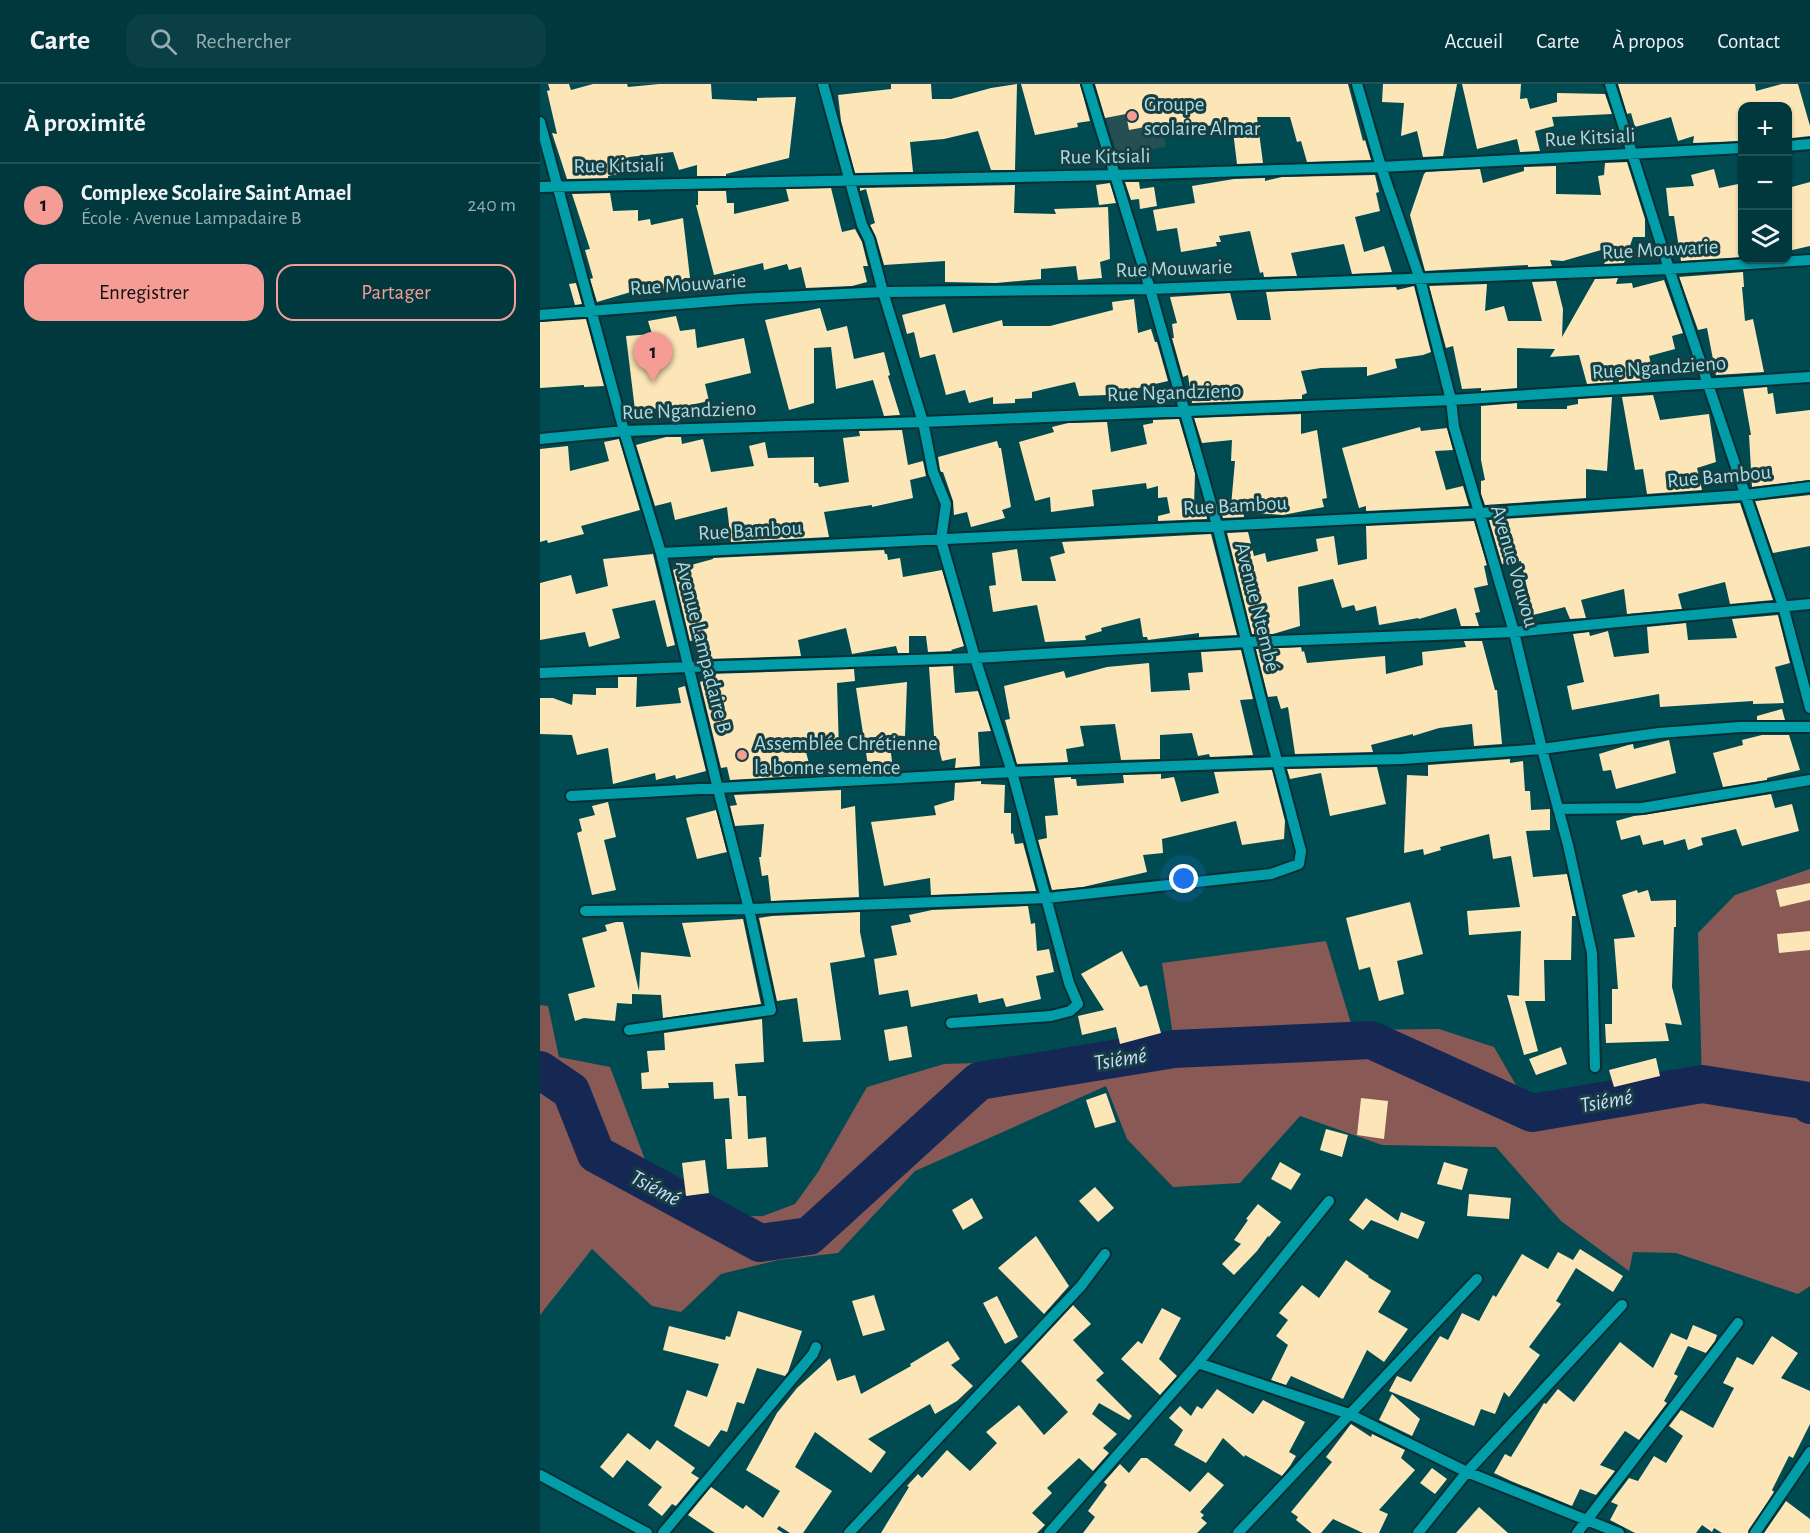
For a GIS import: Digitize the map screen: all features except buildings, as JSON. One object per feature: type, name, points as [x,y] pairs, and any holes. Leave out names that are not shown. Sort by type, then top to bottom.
[{"type":"street","points":[[823,84],[882,292],[923,422],[933,472],[946,504],[941,540],[1011,772],[1069,983],[1078,1004],[1070,1011],[1051,1016],[951,1023]]},
{"type":"street","name":"Avenue Ntembé","points":[[1047,898],[1271,874],[1299,864],[1301,851],[1217,525],[1150,289],[1087,84]]},
{"type":"street","name":"Avenue Vouvou","points":[[1357,84],[1381,167],[1420,279],[1451,400],[1454,427],[1514,632],[1568,845],[1592,953],[1595,1067]]},
{"type":"street","points":[[1610,84],[1783,606],[1810,708]]},
{"type":"street","name":"Avenue Lampadaire B","points":[[540,122],[624,431],[661,553],[749,909],[771,1010],[629,1030]]},
{"type":"street","points":[[1792,146],[1810,144]]},
{"type":"street","name":"Rue Kitsiali","points":[[540,187],[1381,167],[1738,148]]},
{"type":"street","name":"Rue Mouwarie","points":[[540,315],[741,299],[882,292],[1150,289],[1670,269],[1810,260]]},
{"type":"street","name":"Rue Ngandzieno","points":[[540,439],[624,431],[923,422],[1451,400],[1810,377]]},
{"type":"street","name":"Rue Bambou","points":[[661,553],[1480,513],[1746,495],[1810,487]]},
{"type":"street","points":[[540,674],[975,658],[1247,642],[1514,632],[1810,604]]},
{"type":"street","points":[[571,796],[1011,772],[1402,759],[1542,749],[1659,733],[1740,727],[1810,727]]},
{"type":"street","points":[[1558,809],[1642,808],[1810,780]]},
{"type":"street","points":[[585,911],[749,909],[1047,898]]},
{"type":"street","points":[[1049,1533],[1198,1363],[1329,1200]]},
{"type":"street","points":[[849,1533],[1082,1286],[1105,1254]]},
{"type":"street","points":[[1238,1533],[1477,1278]]},
{"type":"street","points":[[1418,1533],[1467,1472],[1622,1305]]},
{"type":"street","points":[[1577,1533],[1738,1323]]},
{"type":"street","points":[[663,1533],[813,1354],[816,1347]]},
{"type":"street","points":[[1198,1363],[1349,1414],[1467,1472],[1619,1533]]},
{"type":"street","points":[[1755,1533],[1810,1452]]},
{"type":"street","points":[[540,1475],[647,1533]]},
{"type":"shaded area","name":"Groupe scolaire Almar","points":[[1095,84],[1155,84],[1166,147],[1117,154]]},
{"type":"shaded area","points":[[1810,869],[1810,1286],[1798,1294],[1676,1253],[1633,1252],[1629,1271],[1561,1221],[1496,1147],[1382,1145],[1300,1116],[1240,1183],[1173,1187],[1127,1139],[1106,1086],[915,1171],[838,1253],[778,1260],[721,1274],[681,1312],[652,1306],[592,1249],[540,1315],[540,1005],[548,1006],[559,1057],[610,1067],[655,1186],[712,1217],[763,1216],[795,1204],[818,1172],[867,1087],[944,1064],[1009,1062],[1174,1042],[1162,963],[1326,941],[1353,1030],[1439,1029],[1494,1047],[1532,1113],[1702,1084],[1698,933],[1735,895]]},
{"type":"waterway","name":"Tsiémé","points":[[540,1070],[571,1091],[596,1154],[760,1243],[809,1236],[979,1081],[1174,1049],[1371,1040],[1532,1113],[1702,1084],[1809,1101],[1810,1105]]},
{"type":"place","name":"Groupe scolaire Almar","points":[[1132,116]]},
{"type":"place","name":"Complexe Scolaire Saint Amael","points":[[653,382]]},
{"type":"place","name":"Assemblée Chrétienne la bonne semence","points":[[742,755]]}]
